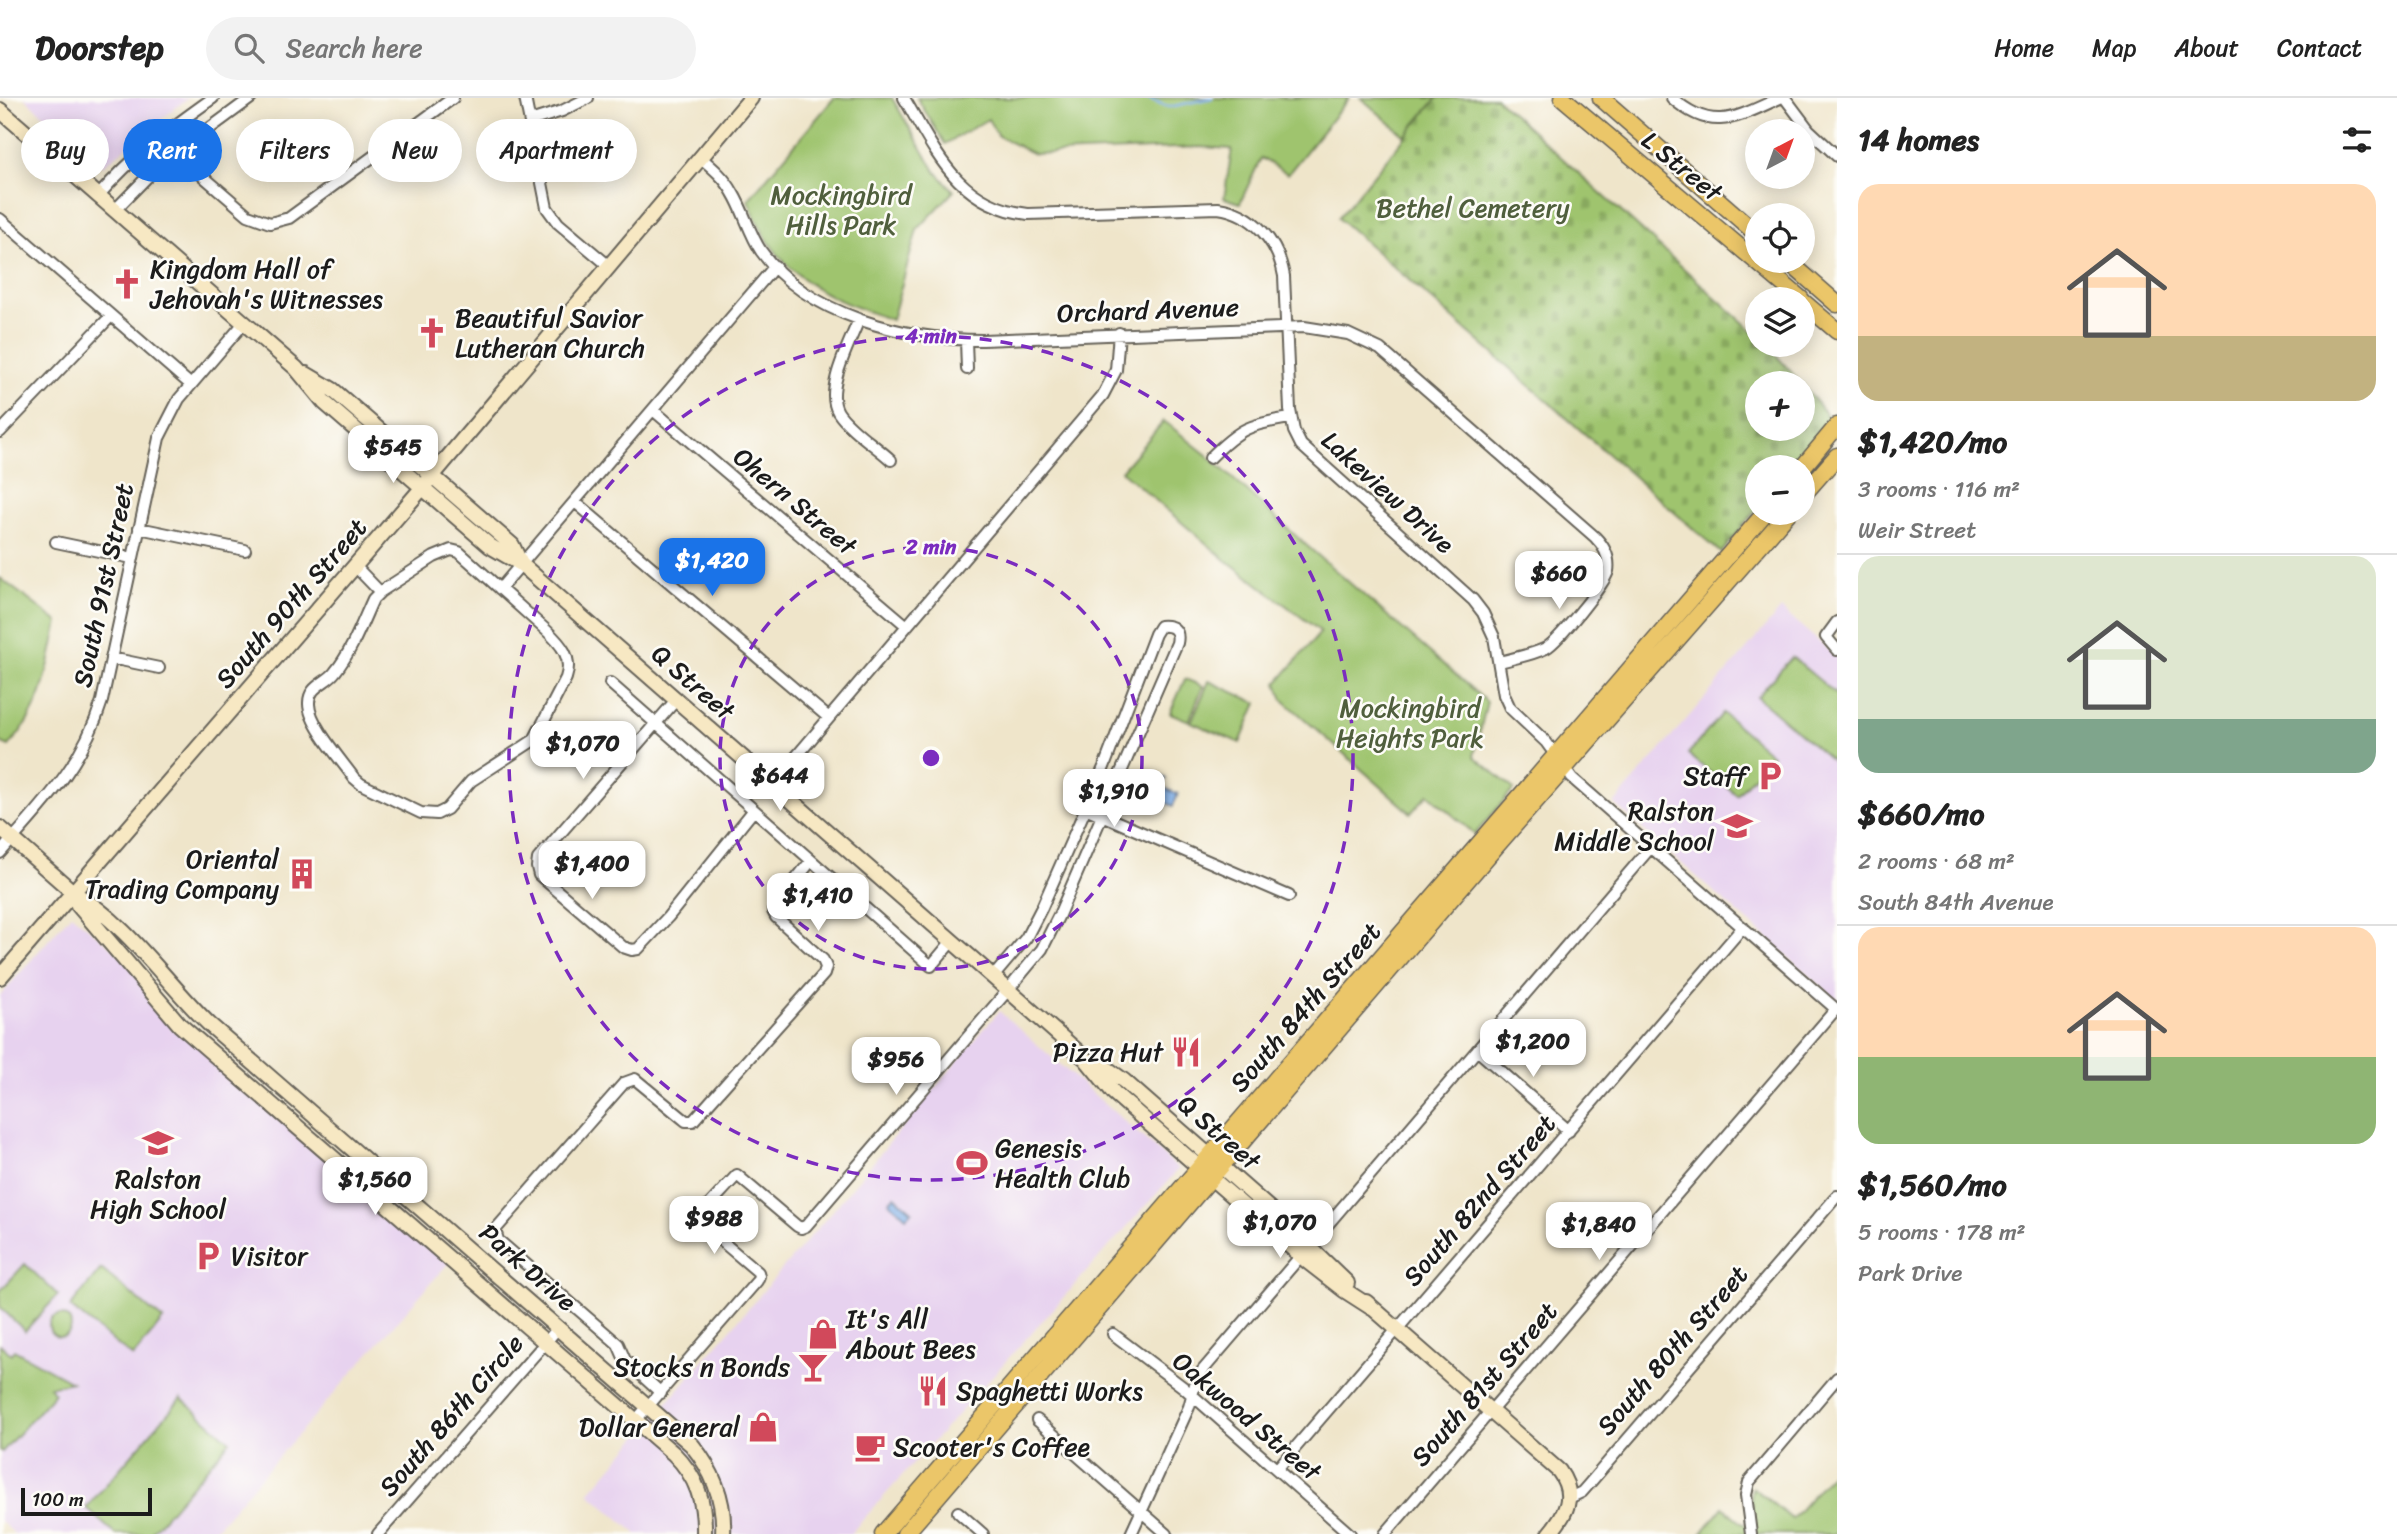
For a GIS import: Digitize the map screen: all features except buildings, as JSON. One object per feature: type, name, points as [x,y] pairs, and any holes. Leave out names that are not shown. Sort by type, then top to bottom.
[{"type":"main road","name":"L Street","points":[[1563,98],[1787,287]]},
{"type":"main road","name":"L Street","points":[[1601,98],[1745,224]]},
{"type":"main road","points":[[1802,273],[1837,304]]},
{"type":"main road","name":"L Street","points":[[1815,312],[1837,331]]},
{"type":"main road","points":[[1813,455],[1837,426]]},
{"type":"main road","points":[[1815,481],[1837,456]]},
{"type":"main road","name":"South 84th Street","points":[[905,1534],[1211,1168],[1560,761],[1755,525]]},
{"type":"main road","name":"South 84th Street","points":[[1560,761],[1777,525]]},
{"type":"main road","name":"South 84th Street","points":[[883,1534],[1211,1168]]},
{"type":"street","points":[[184,119],[213,98]]},
{"type":"street","points":[[222,119],[251,98]]},
{"type":"street","points":[[210,182],[248,215],[270,223],[286,219],[453,98]]},
{"type":"street","points":[[525,98],[530,119]]},
{"type":"street","points":[[536,119],[562,111],[588,98]]},
{"type":"street","name":"South 90th Street","points":[[0,977],[427,482],[751,98]]},
{"type":"street","name":"Lakeview Drive","points":[[904,98],[956,180],[981,198],[1009,211],[1028,214],[1218,208],[1240,215],[1270,239],[1280,257],[1284,276],[1291,418],[1294,431],[1308,453],[1473,600],[1490,626],[1504,695],[1510,708],[1546,742],[1572,779],[1836,1010]]},
{"type":"street","points":[[1672,98],[1687,111],[1718,120],[1735,118],[1782,98],[1803,124],[1837,156]]},
{"type":"street","name":"Q Street","points":[[0,110],[296,368],[333,390],[427,482],[512,545],[521,564],[1086,1059],[1106,1068],[1124,1081],[1211,1168],[1559,1471],[1567,1485],[1567,1499]]},
{"type":"street","name":"Orchard Avenue","points":[[701,157],[730,187],[756,242],[775,266],[798,287],[859,319],[912,334],[966,340],[1286,327],[1338,331],[1360,338],[1380,349],[1598,540],[1604,549],[1608,571],[1602,584],[1547,647],[1499,662]]},
{"type":"street","points":[[98,196],[123,168]]},
{"type":"street","points":[[115,210],[141,182]]},
{"type":"street","points":[[542,182],[547,208],[558,223],[609,266]]},
{"type":"street","points":[[0,219],[191,385]]},
{"type":"street","points":[[500,589],[775,266]]},
{"type":"street","points":[[0,432],[111,316]]},
{"type":"street","points":[[859,319],[834,385],[833,399],[843,418],[891,460]]},
{"type":"street","name":"South 91st Street","points":[[0,853],[78,760],[96,721],[159,439],[174,408],[244,323]]},
{"type":"street","points":[[773,784],[1103,395],[1115,370],[1119,333]]},
{"type":"street","points":[[966,340],[967,369]]},
{"type":"street","name":"Ohern Street","points":[[653,410],[907,626]]},
{"type":"street","points":[[1210,458],[1245,428],[1291,418]]},
{"type":"street","points":[[575,502],[829,718]]},
{"type":"street","points":[[139,528],[245,550]]},
{"type":"street","points":[[56,542],[132,558]]},
{"type":"street","points":[[451,550],[459,552],[560,643],[568,656],[569,669],[534,740],[471,781],[454,803],[437,814],[421,813],[361,784],[327,741],[311,714],[311,694],[334,674],[373,599],[380,592],[433,557],[451,550]]},
{"type":"street","points":[[355,566],[380,592]]},
{"type":"street","points":[[1837,622],[1826,637],[1837,650]]},
{"type":"street","points":[[636,1420],[760,1276],[698,1220],[731,1179],[737,1175],[801,1228],[806,1226],[1042,948],[1066,900],[1177,642],[1176,630],[1169,625],[1160,626],[1104,767],[1026,938],[993,977]]},
{"type":"street","points":[[111,658],[159,667]]},
{"type":"street","points":[[1141,676],[1159,684]]},
{"type":"street","points":[[610,683],[931,966],[952,941]]},
{"type":"street","points":[[676,699],[538,859],[539,875],[623,947],[632,950],[642,946],[753,811]]},
{"type":"street","points":[[1104,767],[1122,772]]},
{"type":"street","points":[[1085,808],[1289,896]]},
{"type":"street","name":"Park Drive","points":[[0,828],[74,893],[128,934],[177,992],[210,1025],[692,1445],[709,1469],[722,1506],[723,1534]]},
{"type":"street","points":[[1131,1534],[1189,1407],[1197,1377],[1651,847]]},
{"type":"street","points":[[661,1392],[625,1360],[618,1344],[498,1240],[496,1227],[575,1136],[624,1083],[632,1078],[638,1080],[681,1117],[690,1121],[696,1118],[824,974],[826,967],[823,960],[776,917],[773,911],[811,861]]},
{"type":"street","points":[[1048,892],[1066,900]]},
{"type":"street","name":"Park Drive","points":[[74,893],[78,905],[180,1025],[663,1443],[689,1472],[702,1500],[704,1534]]},
{"type":"street","name":"South 82nd Street","points":[[1277,1469],[1743,928]]},
{"type":"street","points":[[1018,947],[1032,960]]},
{"type":"street","name":"South 81st Street","points":[[1385,1534],[1836,1010]]},
{"type":"street","points":[[1477,1050],[1569,1130]]},
{"type":"street","name":"South 80th Street","points":[[1549,1534],[1566,1512],[1567,1499],[1582,1492],[1589,1485],[1837,1196]]},
{"type":"street","name":"South 86th Circle","points":[[378,1534],[559,1327]]},
{"type":"street","name":"Oakwood Street","points":[[1113,1334],[1191,1395],[1350,1534]]},
{"type":"street","points":[[1751,1534],[1746,1495],[1749,1482],[1837,1378]]},
{"type":"street","points":[[1037,1420],[1167,1534]]},
{"type":"street","points":[[958,1512],[982,1534]]},
{"type":"shaded area","points":[[24,98],[188,98],[162,119],[123,119],[123,150],[109,161],[109,119],[48,119]]},
{"type":"shaded area","name":"Ralston Middle School","points":[[1781,609],[1837,657],[1837,1000],[1614,804]]},
{"type":"shaded area","name":"Ralston High School","points":[[71,914],[121,955],[180,1025],[451,1260],[211,1534],[15,1534],[0,1521],[0,996]]},
{"type":"shaded area","points":[[999,1011],[1179,1169],[850,1534],[637,1534],[589,1493],[835,1208]]},
{"type":"green space","name":"Mockingbird Hills Park","points":[[834,98],[892,98],[935,171],[954,191],[917,230],[892,320],[843,302],[804,279],[772,247],[748,200]]},
{"type":"green space","name":"Mockingbird Hills Park","points":[[917,98],[1349,98],[1288,174],[1261,158],[1240,203],[1224,198],[1232,149],[1200,147],[1034,154],[998,136],[988,119],[945,144]]},
{"type":"green space","points":[[1361,98],[1437,98],[1405,136]]},
{"type":"green space","name":"Bethel Cemetery","points":[[1437,98],[1496,98],[1745,324],[1745,357],[1778,357],[1790,371],[1745,371],[1745,441],[1813,441],[1802,455],[1745,455],[1745,524],[1721,553],[1338,218]]},
{"type":"green space","name":"Bethel Cemetery","points":[[1815,400],[1828,416],[1829,422],[1815,439]]},
{"type":"green space","name":"Mockingbird Heights Park","points":[[1164,421],[1207,455],[1487,702],[1474,756],[1514,789],[1475,834],[1428,794],[1411,813],[1283,700],[1277,683],[1321,632],[1226,560],[1121,471]]},
{"type":"green space","points":[[0,578],[58,622],[43,688],[30,717],[9,746],[0,742]]},
{"type":"green space","points":[[1792,657],[1837,695],[1837,765],[1757,697]]},
{"type":"green space","points":[[1185,679],[1203,686],[1189,721],[1170,713]]},
{"type":"green space","points":[[1209,681],[1257,703],[1240,743],[1191,722]]},
{"type":"green space","points":[[1723,713],[1772,755],[1737,795],[1688,754]]},
{"type":"green space","points":[[25,1264],[58,1295],[25,1331],[0,1307],[0,1291]]},
{"type":"green space","points":[[101,1269],[163,1320],[133,1357],[70,1307]]},
{"type":"green space","points":[[60,1315],[68,1318],[71,1326],[68,1334],[60,1337],[52,1334],[49,1326],[52,1318]]},
{"type":"green space","points":[[0,1344],[11,1354],[14,1350],[72,1382],[49,1387],[55,1393],[2,1452],[0,1451]]},
{"type":"green space","points":[[181,1398],[230,1441],[150,1534],[115,1534],[86,1508]]},
{"type":"green space","points":[[1837,1467],[1837,1534],[1701,1534],[1723,1507],[1743,1524],[1754,1524],[1752,1487],[1792,1519]]},
{"type":"water","points":[[1154,773],[1166,778],[1162,787],[1178,794],[1173,806],[1145,794]]},
{"type":"water","points":[[895,1196],[912,1211],[906,1217],[889,1202]]},
{"type":"waterway","points":[[1147,98],[1169,107],[1212,98]]},
{"type":"place","name":"Kingdom Hall of Jehovah's Witnesses","points":[[127,284]]},
{"type":"place","name":"Beautiful Savior Lutheran Church","points":[[432,333]]},
{"type":"place","name":"Staff","points":[[1770,776]]},
{"type":"place","name":"Ralston Middle School","points":[[1737,826]]},
{"type":"place","name":"Oriental Trading Company","points":[[302,874]]},
{"type":"place","name":"Pizza Hut","points":[[1186,1052]]},
{"type":"place","name":"Ralston High School","points":[[158,1143]]},
{"type":"place","name":"Genesis Health Club","points":[[972,1163]]},
{"type":"place","name":"Visitor","points":[[208,1256]]},
{"type":"place","name":"It's All About Bees","points":[[823,1334]]},
{"type":"place","name":"Stocks n Bonds","points":[[813,1367]]},
{"type":"place","name":"Spaghetti Works","points":[[933,1391]]},
{"type":"place","name":"Dollar General","points":[[763,1427]]},
{"type":"place","name":"Scooter's Coffee","points":[[870,1447]]}]
